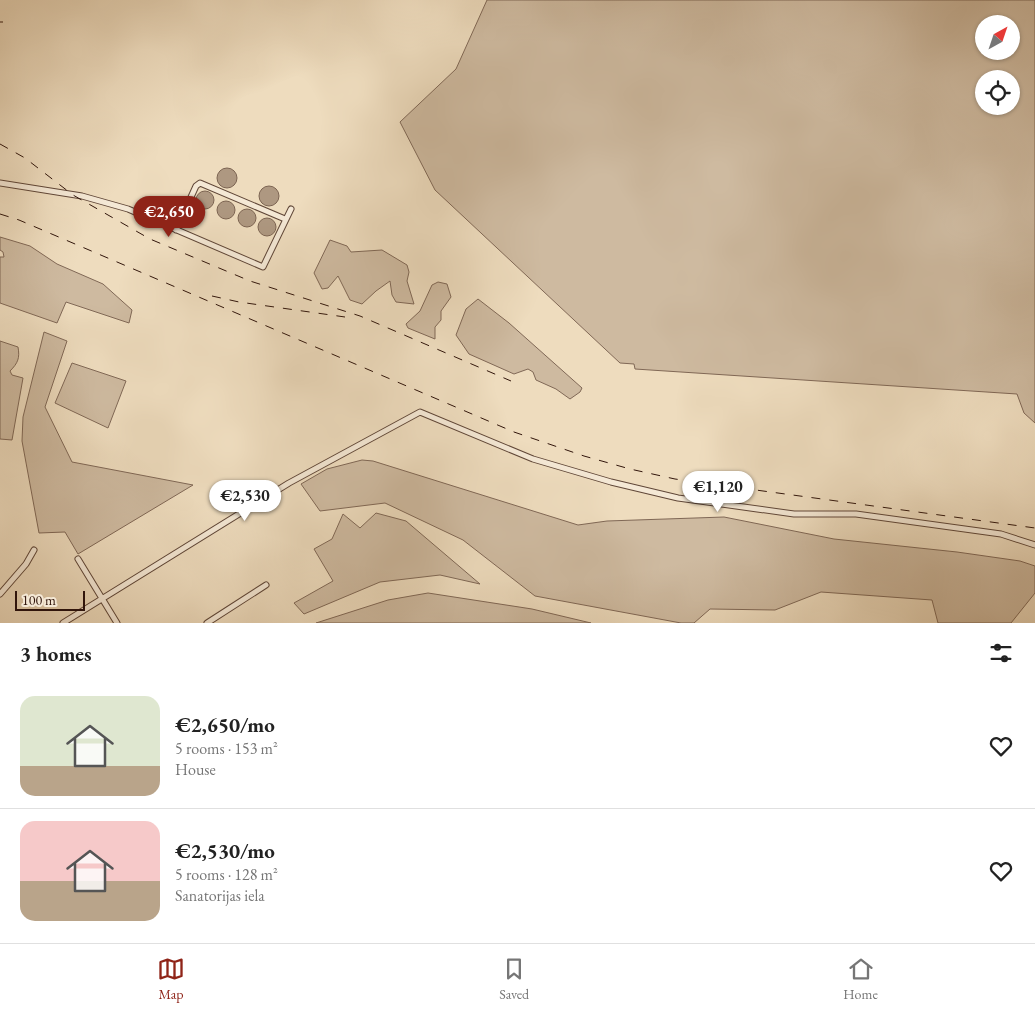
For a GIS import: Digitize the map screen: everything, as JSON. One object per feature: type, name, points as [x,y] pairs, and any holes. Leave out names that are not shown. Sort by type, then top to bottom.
[{"type":"street","points":[[0,183],[90,198],[128,209],[263,267],[291,209]]},
{"type":"street","points":[[176,230],[196,186],[200,183],[286,219]]},
{"type":"street","points":[[63,623],[289,483],[420,412],[533,459],[611,482],[678,498],[794,514],[856,514],[1001,534],[1035,545]]},
{"type":"street","points":[[0,594],[26,564],[34,550]]},
{"type":"street","points":[[78,559],[117,623]]},
{"type":"street","points":[[207,623],[266,585]]},
{"type":"shaded area","points":[[487,0],[1035,0],[1035,423],[1024,413],[1017,394],[635,369],[634,364],[620,363],[435,190],[400,122],[456,69]]},
{"type":"shaded area","points":[[223,168],[231,168],[237,174],[237,182],[231,188],[223,188],[217,182],[217,174]]},
{"type":"shaded area","points":[[265,186],[273,186],[279,192],[279,200],[273,206],[265,206],[259,200],[259,192]]},
{"type":"shaded area","points":[[201,191],[209,191],[214,196],[212,207],[201,209],[196,204],[196,196]]},
{"type":"shaded area","points":[[222,201],[230,201],[235,206],[233,217],[222,219],[217,214],[217,206]]},
{"type":"shaded area","points":[[243,209],[251,209],[256,214],[254,225],[243,227],[238,222],[238,214]]},
{"type":"shaded area","points":[[263,218],[271,218],[276,223],[274,234],[263,236],[258,231],[258,223]]},
{"type":"shaded area","points":[[0,237],[30,246],[57,264],[103,284],[132,310],[129,323],[66,302],[57,323],[0,303],[0,257],[4,257],[3,252],[0,250]]},
{"type":"shaded area","points":[[330,240],[347,246],[351,252],[382,250],[407,265],[409,272],[407,281],[414,304],[396,302],[392,295],[390,281],[362,304],[350,300],[338,276],[328,288],[322,289],[314,273]]},
{"type":"shaded area","points":[[438,282],[447,284],[451,297],[441,311],[441,320],[435,327],[435,339],[408,328],[406,324],[420,311],[432,285]]},
{"type":"shaded area","points":[[478,299],[509,323],[582,388],[580,392],[570,399],[556,389],[536,380],[533,372],[528,369],[514,374],[469,354],[456,335],[466,309]]},
{"type":"shaded area","points":[[44,332],[67,341],[45,407],[72,462],[193,485],[78,554],[65,532],[39,533],[22,441],[23,417]]},
{"type":"shaded area","points":[[0,341],[18,347],[18,360],[10,371],[12,375],[23,378],[12,440],[0,439]]},
{"type":"shaded area","points":[[72,363],[126,381],[108,428],[55,403]]},
{"type":"shaded area","points":[[362,460],[373,461],[578,525],[607,521],[724,517],[834,539],[957,552],[1020,561],[1035,566],[1035,593],[1011,623],[938,623],[932,600],[821,592],[775,610],[710,609],[694,623],[681,623],[535,596],[463,540],[385,503],[320,511],[301,484],[327,469]]},
{"type":"shaded area","points":[[376,513],[406,521],[480,584],[440,575],[380,582],[304,614],[294,603],[333,581],[314,549],[332,539],[343,514],[360,528]]},
{"type":"shaded area","points":[[428,593],[532,609],[591,623],[316,623],[388,600]]},
{"type":"railway","points":[[0,144],[25,158],[73,195],[150,239],[250,281],[360,316],[511,381]]},
{"type":"railway","points":[[0,214],[19,220],[514,432],[584,456],[675,479],[1035,528]]},
{"type":"railway","points":[[212,296],[239,302],[345,317]]}]
